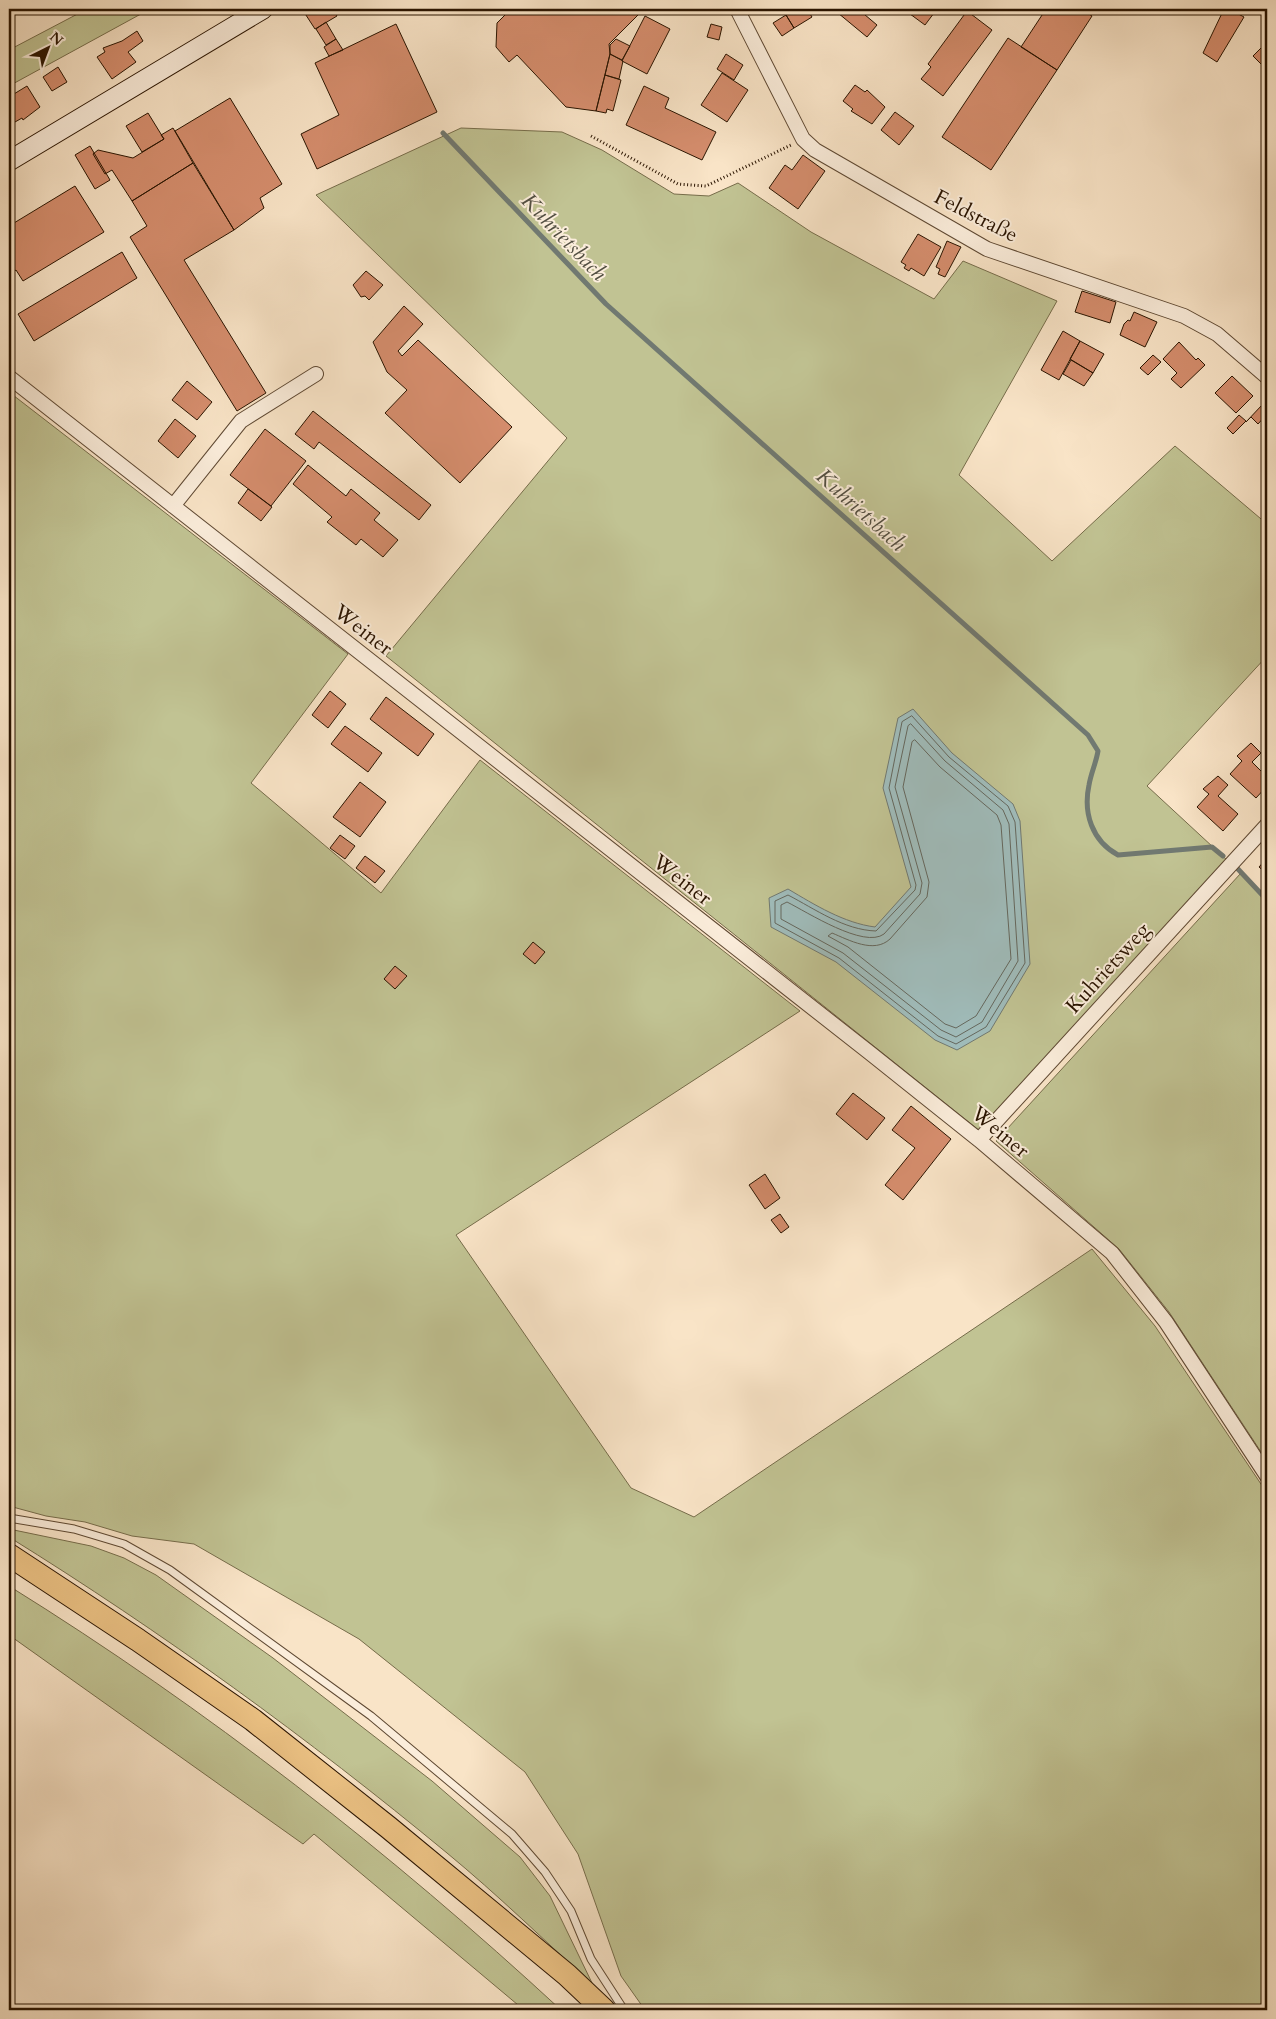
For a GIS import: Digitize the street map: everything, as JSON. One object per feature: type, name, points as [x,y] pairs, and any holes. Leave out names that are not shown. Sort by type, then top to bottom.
[{"type":"highway","points":[[9,1555],[138,1640],[252,1720],[448,1876],[567,1975],[604,2010]]},
{"type":"main road","points":[[9,161],[264,9]]},
{"type":"street","name":"Feldstraße","points":[[737,9],[803,139],[815,150],[987,250],[1184,316],[1217,334],[1267,377]]},
{"type":"street","points":[[173,506],[241,421],[316,374]]},
{"type":"street","name":"Weiner","points":[[9,377],[979,1140],[1112,1253],[1166,1322],[1267,1476]]},
{"type":"street","name":"Kuhrietsweg","points":[[979,1140],[1267,825]]},
{"type":"lane","points":[[9,1518],[74,1529],[124,1544],[170,1570],[371,1716],[512,1834],[545,1872],[571,1911],[592,1959],[624,2010]]},
{"type":"path","points":[[591,136],[678,184],[706,186],[803,139]]},
{"type":"green space","points":[[87,9],[150,9],[9,86],[9,50]]},
{"type":"green space","points":[[461,128],[562,132],[602,150],[674,194],[709,196],[738,183],[811,232],[934,299],[963,261],[1057,301],[959,475],[1052,561],[1175,446],[1267,524],[1267,656],[1147,786],[1227,860],[980,1131],[386,656],[567,438],[316,195]]},
{"type":"green space","points":[[9,392],[348,654],[251,783],[381,893],[480,760],[800,1011],[456,1235],[631,1488],[694,1517],[1092,1249],[1155,1326],[1267,1493],[1267,2010],[645,2010],[621,1976],[578,1854],[525,1772],[359,1639],[194,1544],[132,1536],[85,1522],[46,1516],[9,1506]]},
{"type":"green space","points":[[1241,873],[1267,897],[1267,1461],[1169,1312],[1119,1249],[996,1141]]},
{"type":"green space","points":[[9,1529],[91,1546],[124,1558],[156,1575],[273,1658],[432,1781],[520,1857],[550,1896],[593,1985],[466,1869],[395,1810],[288,1728],[178,1648],[9,1537]]},
{"type":"green space","points":[[9,1586],[155,1682],[295,1785],[430,1894],[561,2010],[524,2010],[314,1834],[303,1844],[9,1635]]},
{"type":"water","points":[[913,709],[952,753],[1013,804],[1020,821],[1030,964],[990,1031],[957,1050],[935,1040],[836,962],[771,927],[769,898],[788,889],[819,907],[852,922],[875,927],[911,887],[883,788],[898,718]]},
{"type":"building","points":[[302,9],[333,9],[337,16],[315,29]]},
{"type":"building","points":[[501,9],[644,9],[609,44],[610,54],[596,111],[566,107],[517,55],[509,62],[496,47],[497,23],[506,14]]},
{"type":"building","points":[[796,9],[807,9],[812,17],[794,28],[786,15]]},
{"type":"building","points":[[842,9],[858,9],[877,25],[867,37],[838,13]]},
{"type":"building","points":[[907,9],[937,9],[925,25],[906,11]]},
{"type":"building","points":[[1046,9],[1081,9],[1092,16],[1057,70],[1021,47]]},
{"type":"building","points":[[1224,9],[1229,9],[1244,17],[1217,62],[1203,53]]},
{"type":"building","points":[[1260,9],[1267,9],[1267,19],[1258,11]]},
{"type":"building","points":[[967,11],[992,30],[943,96],[921,79],[931,67],[928,64]]},
{"type":"building","points":[[786,15],[794,28],[782,36],[773,23]]},
{"type":"building","points":[[645,16],[670,29],[647,74],[622,61]]},
{"type":"building","points":[[326,22],[336,39],[326,45],[316,29]]},
{"type":"building","points":[[396,24],[437,112],[317,169],[301,134],[339,115],[315,63]]},
{"type":"building","points":[[711,24],[722,27],[719,40],[707,37]]},
{"type":"building","points":[[137,31],[143,41],[128,52],[136,62],[112,79],[97,57],[105,52],[103,48],[122,41]]},
{"type":"building","points":[[1008,38],[1057,70],[991,170],[942,137]]},
{"type":"building","points":[[336,39],[343,50],[329,56],[324,47]]},
{"type":"building","points":[[616,39],[630,46],[622,60],[610,54],[610,45]]},
{"type":"building","points":[[1267,42],[1267,70],[1253,56]]},
{"type":"building","points":[[610,54],[623,61],[619,79],[605,75]]},
{"type":"building","points":[[726,54],[743,65],[734,80],[717,69]]},
{"type":"building","points":[[58,67],[67,82],[52,91],[43,77]]},
{"type":"building","points":[[722,73],[748,90],[727,122],[701,105]]},
{"type":"building","points":[[605,75],[621,80],[613,111],[607,109],[606,113],[596,111]]},
{"type":"building","points":[[855,85],[865,92],[867,90],[885,107],[872,124],[851,111],[853,109],[843,101]]},
{"type":"building","points":[[27,86],[40,107],[23,120],[22,118],[15,122],[9,112],[9,97]]},
{"type":"building","points":[[644,86],[669,98],[665,108],[716,132],[702,160],[626,125]]},
{"type":"building","points":[[230,98],[282,184],[260,198],[264,208],[234,230],[175,131]]},
{"type":"building","points":[[895,112],[914,126],[899,145],[881,130]]},
{"type":"building","points":[[148,113],[164,139],[142,152],[126,126]]},
{"type":"building","points":[[173,128],[193,163],[132,201],[112,170],[105,174],[93,154],[98,150],[133,158],[164,139],[161,135]]},
{"type":"building","points":[[90,146],[110,180],[95,189],[75,155]]},
{"type":"building","points":[[803,155],[825,171],[798,209],[769,188],[785,165],[792,170]]},
{"type":"building","points":[[193,163],[234,230],[184,260],[266,393],[237,411],[130,237],[147,226],[132,201]]},
{"type":"building","points":[[75,186],[104,232],[23,281],[16,270],[9,275],[9,226]]},
{"type":"building","points":[[918,234],[941,247],[924,276],[911,268],[909,271],[904,268],[906,265],[901,262]]},
{"type":"building","points":[[947,241],[961,247],[945,277],[938,274],[940,269],[936,267]]},
{"type":"building","points":[[122,252],[137,278],[34,341],[18,314]]},
{"type":"building","points":[[366,271],[383,285],[369,300],[365,296],[361,297],[353,285]]},
{"type":"building","points":[[1082,291],[1116,302],[1110,323],[1075,312]]},
{"type":"building","points":[[404,306],[423,324],[398,351],[402,356],[418,340],[512,427],[460,483],[385,413],[407,390],[387,372],[373,342]]},
{"type":"building","points":[[1134,312],[1157,322],[1145,347],[1120,335],[1124,324],[1128,320],[1130,321]]},
{"type":"building","points":[[1063,331],[1080,341],[1059,380],[1041,370]]},
{"type":"building","points":[[1080,341],[1104,354],[1093,373],[1070,359]]},
{"type":"building","points":[[1179,342],[1196,360],[1198,358],[1205,365],[1181,388],[1171,379],[1177,373],[1163,359]]},
{"type":"building","points":[[1153,355],[1161,362],[1148,375],[1140,368]]},
{"type":"building","points":[[1071,360],[1093,373],[1084,386],[1063,374]]},
{"type":"building","points":[[1232,376],[1253,396],[1236,413],[1215,393]]},
{"type":"building","points":[[187,381],[212,402],[197,420],[172,400]]},
{"type":"building","points":[[1262,405],[1267,409],[1267,414],[1258,424],[1251,417],[1246,422]]},
{"type":"building","points":[[313,411],[431,505],[419,520],[319,442],[314,449],[295,434]]},
{"type":"building","points":[[1239,415],[1246,421],[1233,434],[1227,428]]},
{"type":"building","points":[[175,419],[196,436],[178,458],[158,441]]},
{"type":"building","points":[[265,429],[306,461],[271,506],[230,475]]},
{"type":"building","points":[[308,465],[346,496],[351,489],[380,513],[374,520],[398,540],[383,557],[361,539],[356,545],[327,522],[332,517],[293,484]]},
{"type":"building","points":[[248,489],[272,507],[261,521],[238,503]]},
{"type":"building","points":[[330,691],[346,704],[328,728],[312,715]]},
{"type":"building","points":[[386,697],[434,734],[418,756],[370,719]]},
{"type":"building","points":[[345,726],[382,753],[368,772],[331,744]]},
{"type":"building","points":[[1251,743],[1261,753],[1252,762],[1267,777],[1267,786],[1256,798],[1230,774],[1242,761],[1237,756]]},
{"type":"building","points":[[1218,776],[1228,785],[1218,796],[1238,814],[1223,831],[1197,807],[1209,794],[1203,789]]},
{"type":"building","points":[[360,782],[386,802],[360,837],[333,817]]},
{"type":"building","points":[[340,835],[355,846],[345,859],[330,848]]},
{"type":"building","points":[[365,856],[385,871],[375,883],[356,868]]},
{"type":"building","points":[[1267,858],[1267,874],[1259,867]]},
{"type":"building","points":[[533,942],[545,952],[535,964],[523,954]]},
{"type":"building","points":[[395,966],[407,976],[395,989],[384,979]]},
{"type":"building","points":[[853,1093],[885,1118],[867,1140],[836,1114]]},
{"type":"building","points":[[911,1106],[951,1139],[903,1200],[885,1185],[915,1148],[892,1130]]},
{"type":"building","points":[[765,1174],[780,1198],[765,1209],[749,1185]]},
{"type":"building","points":[[780,1214],[789,1227],[781,1233],[771,1220]]},
{"type":"waterway","name":"Kuhrietsbach","points":[[443,133],[606,304],[1088,735],[1098,751],[1087,795],[1087,806],[1096,834],[1109,849],[1118,855],[1212,847],[1223,856]]},
{"type":"waterway","name":"Kuhrietsbach","points":[[1237,868],[1267,900]]}]
